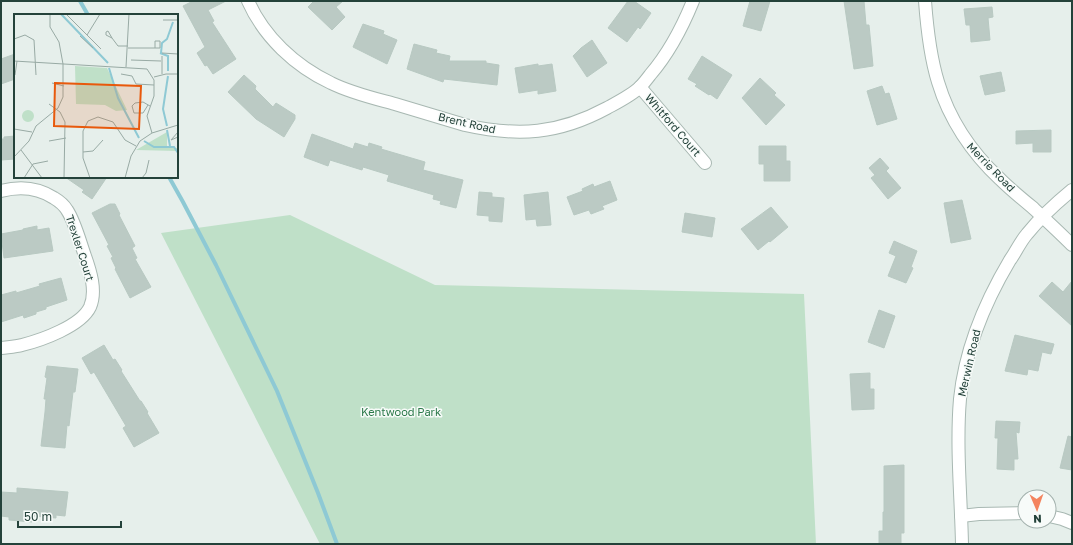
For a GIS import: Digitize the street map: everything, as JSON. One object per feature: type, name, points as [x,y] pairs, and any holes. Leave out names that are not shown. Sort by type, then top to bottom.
[{"type":"street","name":"Brent Road","points":[[248,1],[259,22],[274,41],[287,54],[298,64],[331,83],[356,93],[465,124],[502,131],[522,132],[555,128],[591,117],[617,103],[640,87],[665,56],[685,21],[693,1]]},
{"type":"street","name":"Merrie Road","points":[[925,1],[929,43],[938,84],[965,140],[999,179],[1072,245]]},
{"type":"street","name":"Whitford Court","points":[[640,87],[705,163]]},
{"type":"street","name":"Trexler Court","points":[[1,191],[18,188],[37,189],[59,201],[67,209],[90,273],[93,286],[90,306],[85,314],[75,323],[43,339],[21,346],[1,348]]},
{"type":"street","name":"Merwin Road","points":[[962,544],[959,433],[960,398],[970,350],[985,308],[1005,268],[1025,236],[1049,209],[1072,190]]},
{"type":"street","points":[[961,516],[1017,513]]},
{"type":"street","points":[[1057,518],[1072,523]]},
{"type":"green space","name":"Kentwood Park","points":[[290,215],[435,285],[804,294],[816,544],[320,544],[161,233]]},
{"type":"building","points":[[193,1],[226,1],[208,10],[214,21],[212,22],[236,59],[213,74],[207,65],[205,66],[197,53],[205,47],[183,6]]},
{"type":"building","points":[[314,1],[343,1],[336,7],[345,17],[332,30],[308,7]]},
{"type":"building","points":[[628,1],[634,1],[651,13],[640,29],[638,27],[627,42],[608,28]]},
{"type":"building","points":[[750,1],[770,1],[761,31],[743,26]]},
{"type":"building","points":[[844,1],[864,1],[866,25],[869,25],[873,66],[854,69]]},
{"type":"building","points":[[992,7],[993,17],[988,18],[990,40],[971,42],[970,25],[966,25],[964,9]]},
{"type":"building","points":[[363,24],[384,31],[383,34],[397,40],[387,64],[353,47]]},
{"type":"building","points":[[592,40],[607,63],[587,77],[573,56]]},
{"type":"building","points":[[414,44],[437,50],[436,53],[450,56],[449,61],[486,61],[486,63],[499,65],[497,85],[444,79],[443,82],[407,69]]},
{"type":"building","points":[[14,54],[14,79],[1,84],[1,59]]},
{"type":"building","points":[[702,56],[732,75],[717,99],[695,86],[697,84],[688,79]]},
{"type":"building","points":[[538,64],[538,66],[552,64],[556,91],[538,94],[538,90],[519,93],[515,68]]},
{"type":"building","points":[[1001,72],[1005,91],[985,95],[980,76]]},
{"type":"building","points":[[244,75],[256,86],[255,89],[273,107],[276,103],[295,115],[295,119],[284,137],[256,119],[228,92]]},
{"type":"building","points":[[760,78],[776,93],[774,95],[785,105],[766,125],[742,98]]},
{"type":"building","points":[[882,86],[885,94],[889,93],[897,119],[877,125],[867,91]]},
{"type":"building","points":[[1051,130],[1051,152],[1033,152],[1033,143],[1016,144],[1016,131]]},
{"type":"building","points":[[312,134],[353,149],[355,143],[368,147],[369,143],[382,147],[381,149],[425,162],[423,170],[463,180],[456,208],[440,204],[441,201],[433,199],[434,195],[387,181],[389,175],[363,167],[362,170],[330,160],[328,166],[304,157]]},
{"type":"building","points":[[14,136],[14,159],[1,160],[1,139],[4,139],[4,137]]},
{"type":"building","points":[[759,146],[786,146],[786,161],[790,161],[790,181],[764,181],[764,164],[759,164]]},
{"type":"building","points":[[880,158],[889,168],[886,171],[901,188],[888,199],[871,178],[875,175],[869,168]]},
{"type":"building","points":[[66,178],[106,178],[92,199],[82,192],[84,190]]},
{"type":"building","points":[[610,181],[617,200],[602,206],[604,209],[591,214],[589,210],[574,215],[567,197],[583,191],[582,189],[593,184],[594,187]]},
{"type":"building","points":[[479,192],[492,193],[492,197],[504,198],[502,222],[489,221],[489,216],[477,215]]},
{"type":"building","points":[[548,192],[551,225],[537,226],[536,219],[526,220],[524,195]]},
{"type":"building","points":[[962,200],[971,239],[951,243],[944,203]]},
{"type":"building","points":[[110,204],[115,204],[120,214],[119,215],[135,246],[132,248],[137,258],[135,259],[151,287],[130,298],[115,269],[116,268],[111,258],[113,257],[107,246],[109,245],[92,213]]},
{"type":"building","points":[[771,207],[788,227],[758,250],[741,229]]},
{"type":"building","points":[[685,213],[715,218],[712,237],[682,232]]},
{"type":"building","points":[[37,226],[37,230],[49,228],[53,251],[4,258],[1,234]]},
{"type":"building","points":[[894,241],[917,251],[911,267],[913,268],[906,283],[888,276],[896,256],[889,253]]},
{"type":"building","points":[[61,278],[67,300],[46,307],[46,309],[36,312],[36,314],[24,318],[23,315],[1,322],[1,295],[16,291],[16,293],[40,286],[39,284]]},
{"type":"building","points":[[1072,281],[1072,326],[1039,296],[1052,282],[1063,292]]},
{"type":"building","points":[[879,310],[895,316],[884,348],[868,342]]},
{"type":"building","points":[[1015,335],[1054,344],[1051,354],[1042,352],[1038,371],[1028,369],[1027,375],[1005,371]]},
{"type":"building","points":[[104,345],[113,360],[115,359],[122,370],[121,371],[148,412],[147,413],[159,433],[134,447],[123,428],[126,426],[94,372],[91,374],[82,358]]},
{"type":"building","points":[[47,366],[78,369],[75,392],[73,392],[69,426],[67,425],[65,448],[41,446],[46,399],[44,399]]},
{"type":"building","points":[[870,373],[870,389],[874,389],[874,409],[852,410],[850,374]]},
{"type":"building","points":[[996,421],[1020,422],[1019,433],[1016,432],[1018,459],[1014,459],[1014,470],[997,469],[998,438],[995,438]]},
{"type":"building","points":[[1068,436],[1072,437],[1072,470],[1060,468]]},
{"type":"building","points":[[904,465],[904,533],[901,533],[901,544],[879,544],[879,531],[883,531],[884,466]]},
{"type":"building","points":[[17,488],[68,492],[65,516],[56,515],[56,518],[33,516],[32,522],[9,520],[9,517],[1,516],[1,492],[17,493]]},
{"type":"waterway","points":[[80,1],[87,14]]},
{"type":"waterway","points":[[170,178],[216,265],[277,391],[337,544]]}]
